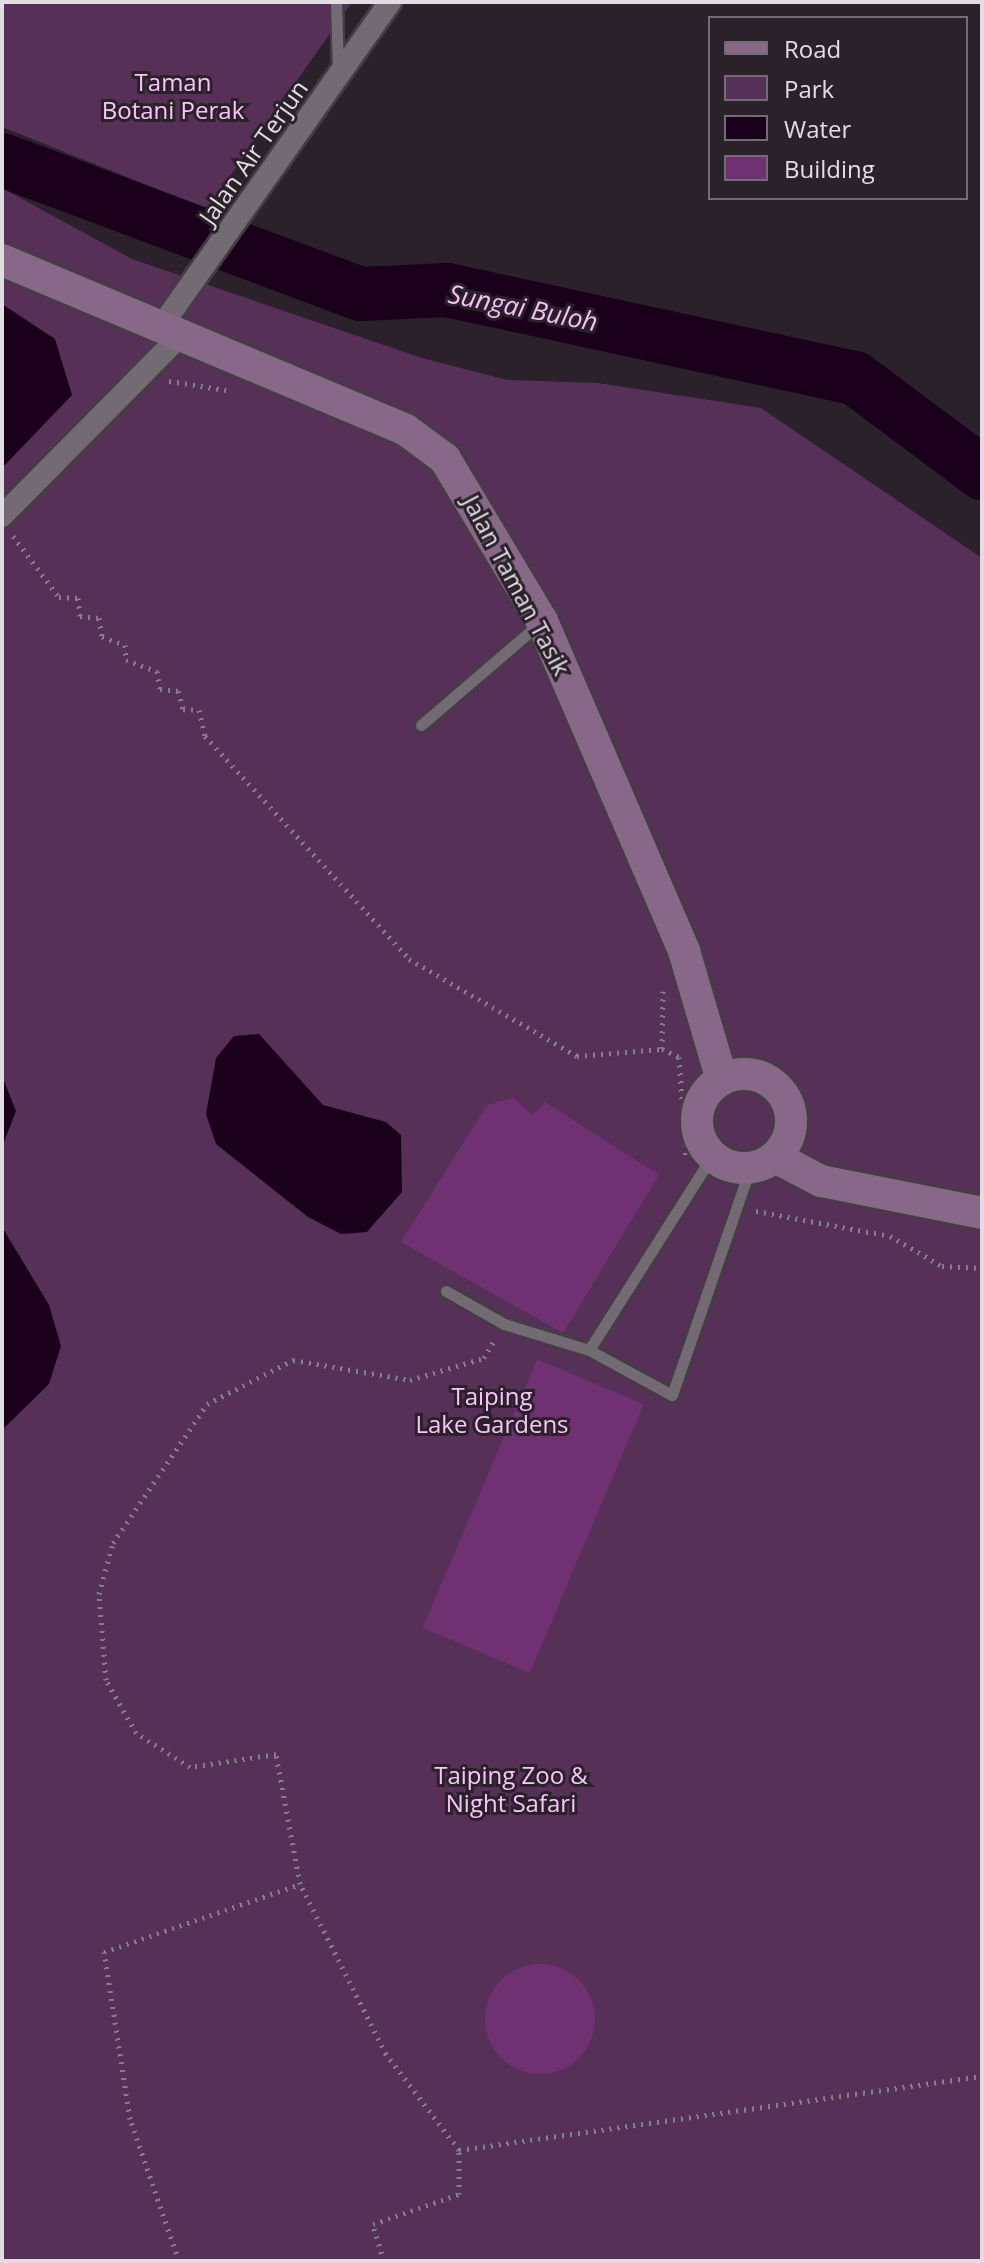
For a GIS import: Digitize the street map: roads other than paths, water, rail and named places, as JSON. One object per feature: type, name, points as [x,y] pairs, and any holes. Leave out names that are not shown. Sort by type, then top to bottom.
[{"type":"street","name":"Jalan Air Terjun","points":[[2,516],[146,371],[188,290],[390,2]]},
{"type":"street","name":"Jalan Taman Tasik","points":[[2,260],[167,335],[406,430],[445,459],[542,621],[684,951],[722,1080]]},
{"type":"street","points":[[762,1163],[791,1116],[778,1088],[752,1075],[722,1080],[697,1115],[704,1168],[762,1163],[821,1181],[982,1213]]},
{"type":"lane","points":[[336,2],[338,75]]},
{"type":"lane","points":[[421,725],[542,621]]},
{"type":"lane","points":[[446,1291],[504,1324],[589,1350],[672,1395],[739,1206],[762,1163]]},
{"type":"lane","points":[[589,1350],[704,1168]]},
{"type":"water","points":[[2,304],[55,339],[72,395],[2,468]]},
{"type":"water","points":[[259,1034],[323,1105],[386,1122],[401,1135],[402,1192],[367,1232],[341,1234],[308,1217],[216,1144],[206,1114],[216,1058],[234,1036]]},
{"type":"water","points":[[2,1076],[16,1111],[2,1147]]},
{"type":"water","points":[[2,1227],[49,1305],[61,1346],[49,1384],[2,1430]]},
{"type":"waterway","name":"Sungai Buloh","points":[[2,160],[361,294],[447,290],[855,378],[982,473]]},
{"type":"park label","name":"Taman Botani Perak","points":[[173,96]]},
{"type":"park label","name":"Taiping Lake Gardens","points":[[492,1410]]},
{"type":"park label","name":"Taiping Zoo & Night Safari","points":[[511,1789]]}]
